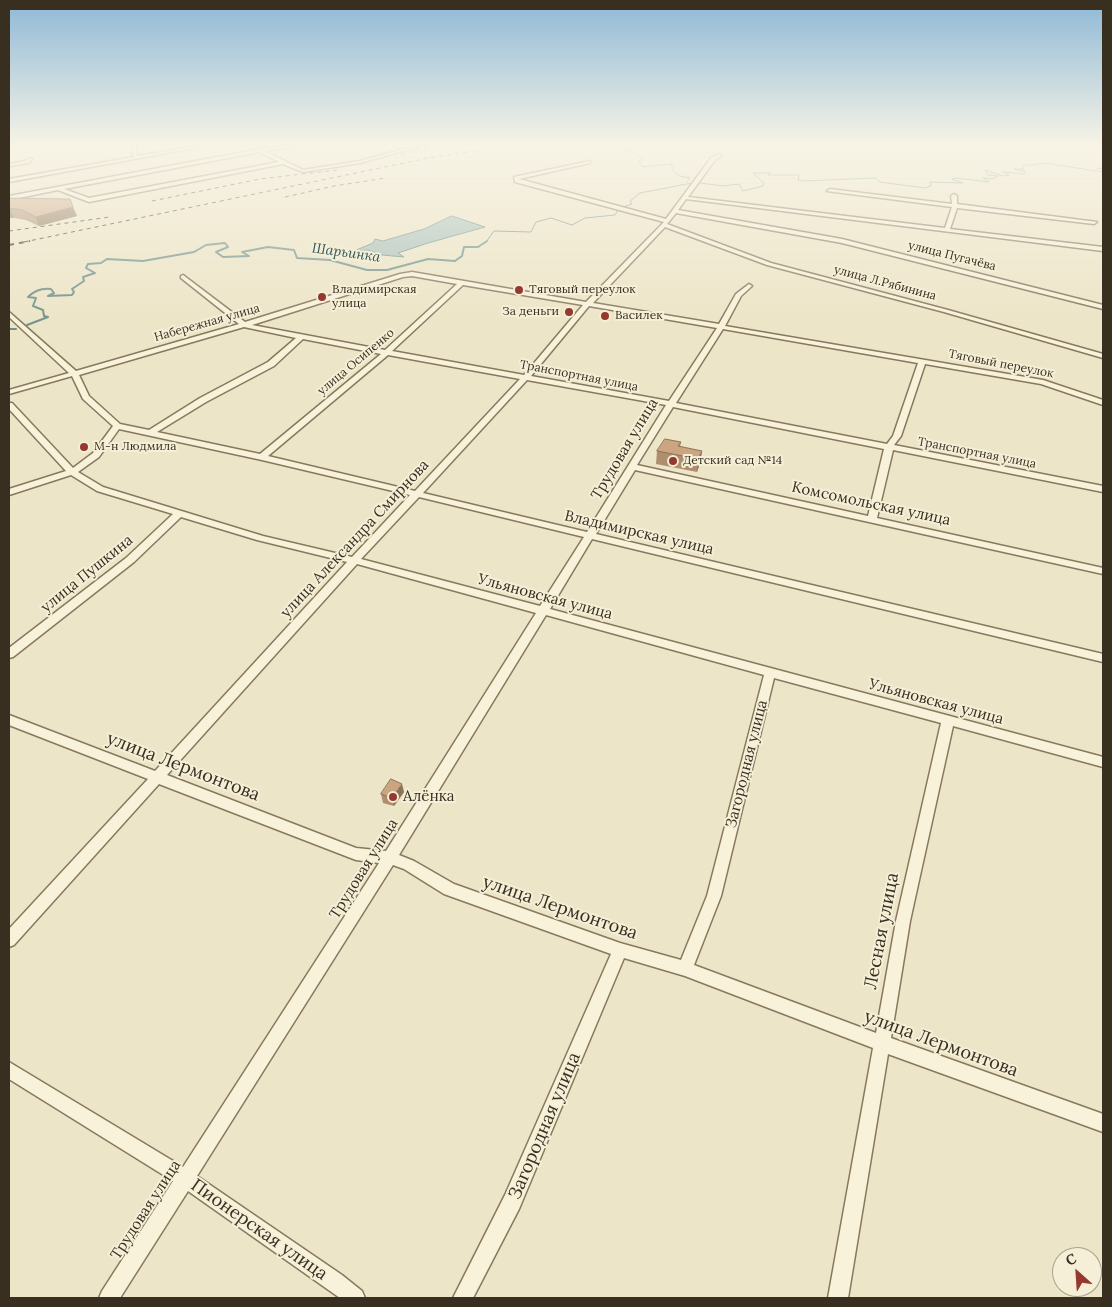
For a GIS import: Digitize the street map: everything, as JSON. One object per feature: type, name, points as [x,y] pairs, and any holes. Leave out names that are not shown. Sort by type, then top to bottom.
[{"type":"street","name":"улица Л.Рябинина","points":[[606,206],[666,223],[768,264],[946,311],[1103,356]]},
{"type":"street","name":"улица Александра Смирнова","points":[[9,940],[354,560],[526,377],[587,305],[666,223],[679,206]]},
{"type":"street","points":[[751,206],[1103,249]]},
{"type":"street","points":[[947,206],[1094,222]]},
{"type":"street","points":[[947,230],[955,207]]},
{"type":"street","name":"улица Пугачёва","points":[[675,211],[842,241],[1103,307]]},
{"type":"street","name":"Тяговый переулок","points":[[412,274],[1043,382],[1103,403]]},
{"type":"street","name":"Набережная улица","points":[[9,392],[244,325],[402,275],[412,274]]},
{"type":"street","name":"Транспортная улица","points":[[183,277],[244,325],[670,404],[1103,489]]},
{"type":"street","name":"улица Осипенко","points":[[262,457],[387,352],[462,282]]},
{"type":"street","name":"Трудовая улица","points":[[109,1298],[390,858],[590,537],[670,404],[721,327],[738,294],[749,286]]},
{"type":"street","points":[[9,314],[74,373],[86,397],[117,426],[101,451],[85,467],[9,492]]},
{"type":"street","points":[[150,433],[203,400],[271,364],[301,337]]},
{"type":"street","points":[[872,520],[889,447],[897,436],[922,362]]},
{"type":"street","name":"Ульяновская улица","points":[[9,405],[72,472],[100,489],[260,538],[354,560],[1103,762]]},
{"type":"street","name":"Владимирская улица","points":[[117,426],[262,457],[590,537],[1103,658]]},
{"type":"street","name":"Комсомольская улица","points":[[632,467],[1103,571]]},
{"type":"street","name":"улица Пушкина","points":[[9,654],[130,560],[180,513]]},
{"type":"street","name":"Загородная улица","points":[[685,969],[714,896],[770,672]]},
{"type":"street","name":"улица Лермонтова","points":[[9,720],[356,854],[390,858],[409,864],[449,889],[620,950],[685,969],[881,1043],[1103,1122]]},
{"type":"street","name":"Лесная улица","points":[[838,1298],[903,921],[948,721]]},
{"type":"street","name":"Загородная улица","points":[[462,1298],[512,1202],[620,950]]},
{"type":"street","name":"Пионерская улица","points":[[9,1070],[186,1179],[335,1282],[355,1298]]},
{"type":"water","points":[[452,216],[485,227],[398,253],[404,257],[382,255],[368,250],[354,251],[373,243],[375,239],[383,241],[424,229]]},
{"type":"building","points":[[9,206],[73,207],[36,217],[22,210],[9,208]]},
{"type":"building","points":[[665,439],[681,442],[678,446],[702,451],[698,459],[657,451]]},
{"type":"building","points":[[391,779],[402,784],[392,798],[381,794]]},
{"type":"waterway","name":"Шарьинка","points":[[486,241],[494,231],[531,232],[536,222],[551,218],[572,225],[585,218],[615,215],[618,210]]},
{"type":"waterway","name":"Шарьинка","points":[[27,325],[48,317],[44,316],[43,310],[33,306],[36,298],[28,297],[39,290],[48,289],[51,289],[54,293],[48,296],[72,295],[74,292],[72,289],[84,281],[83,277],[95,273],[86,268],[88,264],[101,263],[107,259],[143,261],[194,252],[206,245],[225,243],[228,247],[216,252],[223,257],[249,256],[242,252],[268,247],[294,250],[297,258],[330,260],[367,270],[387,270],[428,259],[455,261],[462,256],[464,247],[478,247],[486,241]]},
{"type":"waterway","name":"Шарьинка","points":[[9,329],[16,329]]},
{"type":"railway","points":[[24,242],[197,206]]},
{"type":"railway","points":[[9,231],[110,217]]},
{"type":"railway","points":[[9,245],[30,241]]},
{"type":"place","name":"Тяговый переулок","points":[[519,290]]},
{"type":"place","name":"Владимирская улица","points":[[322,297]]},
{"type":"place","name":"За деньги","points":[[569,312]]},
{"type":"place","name":"Василек","points":[[605,316]]},
{"type":"place","name":"М-н Людмила","points":[[84,447]]},
{"type":"place","name":"Детский сад №14","points":[[673,461]]},
{"type":"place","name":"Алёнка","points":[[393,797]]}]
